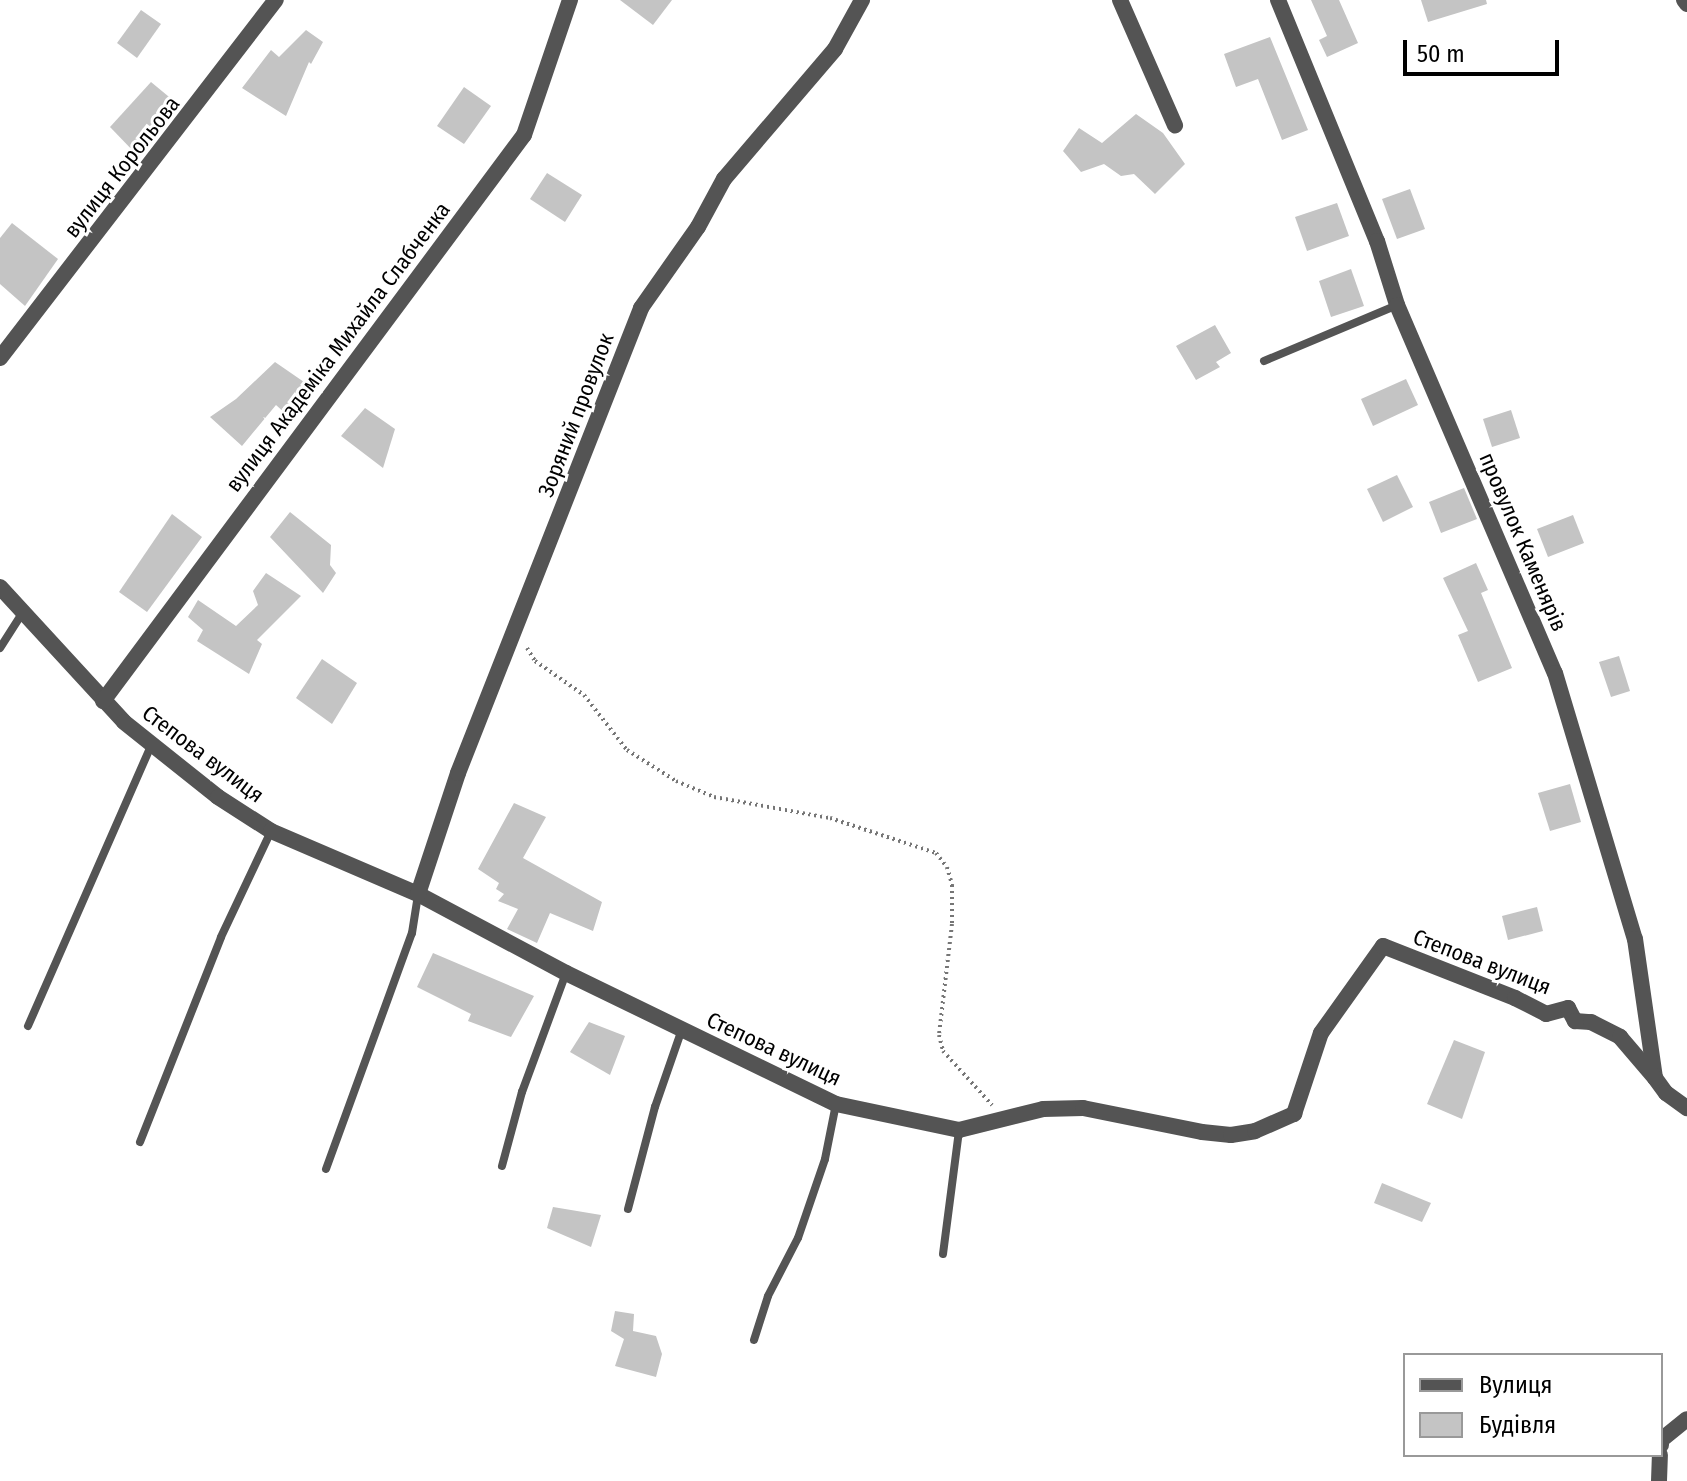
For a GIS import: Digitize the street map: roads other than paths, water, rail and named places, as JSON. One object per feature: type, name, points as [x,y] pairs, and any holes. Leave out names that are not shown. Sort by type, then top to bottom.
[{"type":"street","name":"вулиця Корольова","points":[[0,358],[143,178],[276,0]]},
{"type":"street","name":"вулиця Академіка Михайла Слабченка","points":[[103,701],[524,135],[570,0]]},
{"type":"street","name":"Зоряний провулок","points":[[418,894],[458,773],[641,308],[698,227],[724,179],[835,49],[862,0]]},
{"type":"street","points":[[1120,0],[1175,125]]},
{"type":"street","name":"провулок Каменярів","points":[[1278,0],[1377,241],[1397,305],[1555,673],[1635,939],[1655,1078]]},
{"type":"street","name":"Степова вулиця","points":[[0,587],[103,701],[151,746],[271,831],[418,894],[566,973],[836,1104],[959,1130],[1043,1109],[1083,1108],[1231,1135],[1277,1124],[1294,1114],[1321,1033],[1383,946],[1546,1014],[1568,1008],[1575,1021],[1591,1022],[1620,1037],[1655,1078]]},
{"type":"street","points":[[1655,1078],[1666,1093],[1687,1108]]},
{"type":"street","points":[[1663,1438],[1687,1419]]},
{"type":"street","points":[[1659,1481],[1660,1457]]},
{"type":"lane","points":[[1264,361],[1397,305]]},
{"type":"lane","points":[[0,648],[23,612]]},
{"type":"lane","points":[[28,1026],[151,746]]},
{"type":"lane","points":[[140,1142],[221,937],[271,831]]},
{"type":"lane","points":[[326,1169],[412,933],[418,894]]},
{"type":"lane","points":[[502,1166],[522,1092],[566,973]]},
{"type":"lane","points":[[628,1209],[655,1107],[682,1029]]},
{"type":"lane","points":[[754,1340],[768,1296],[798,1238],[825,1159],[836,1104]]},
{"type":"lane","points":[[943,1254],[959,1130]]}]
